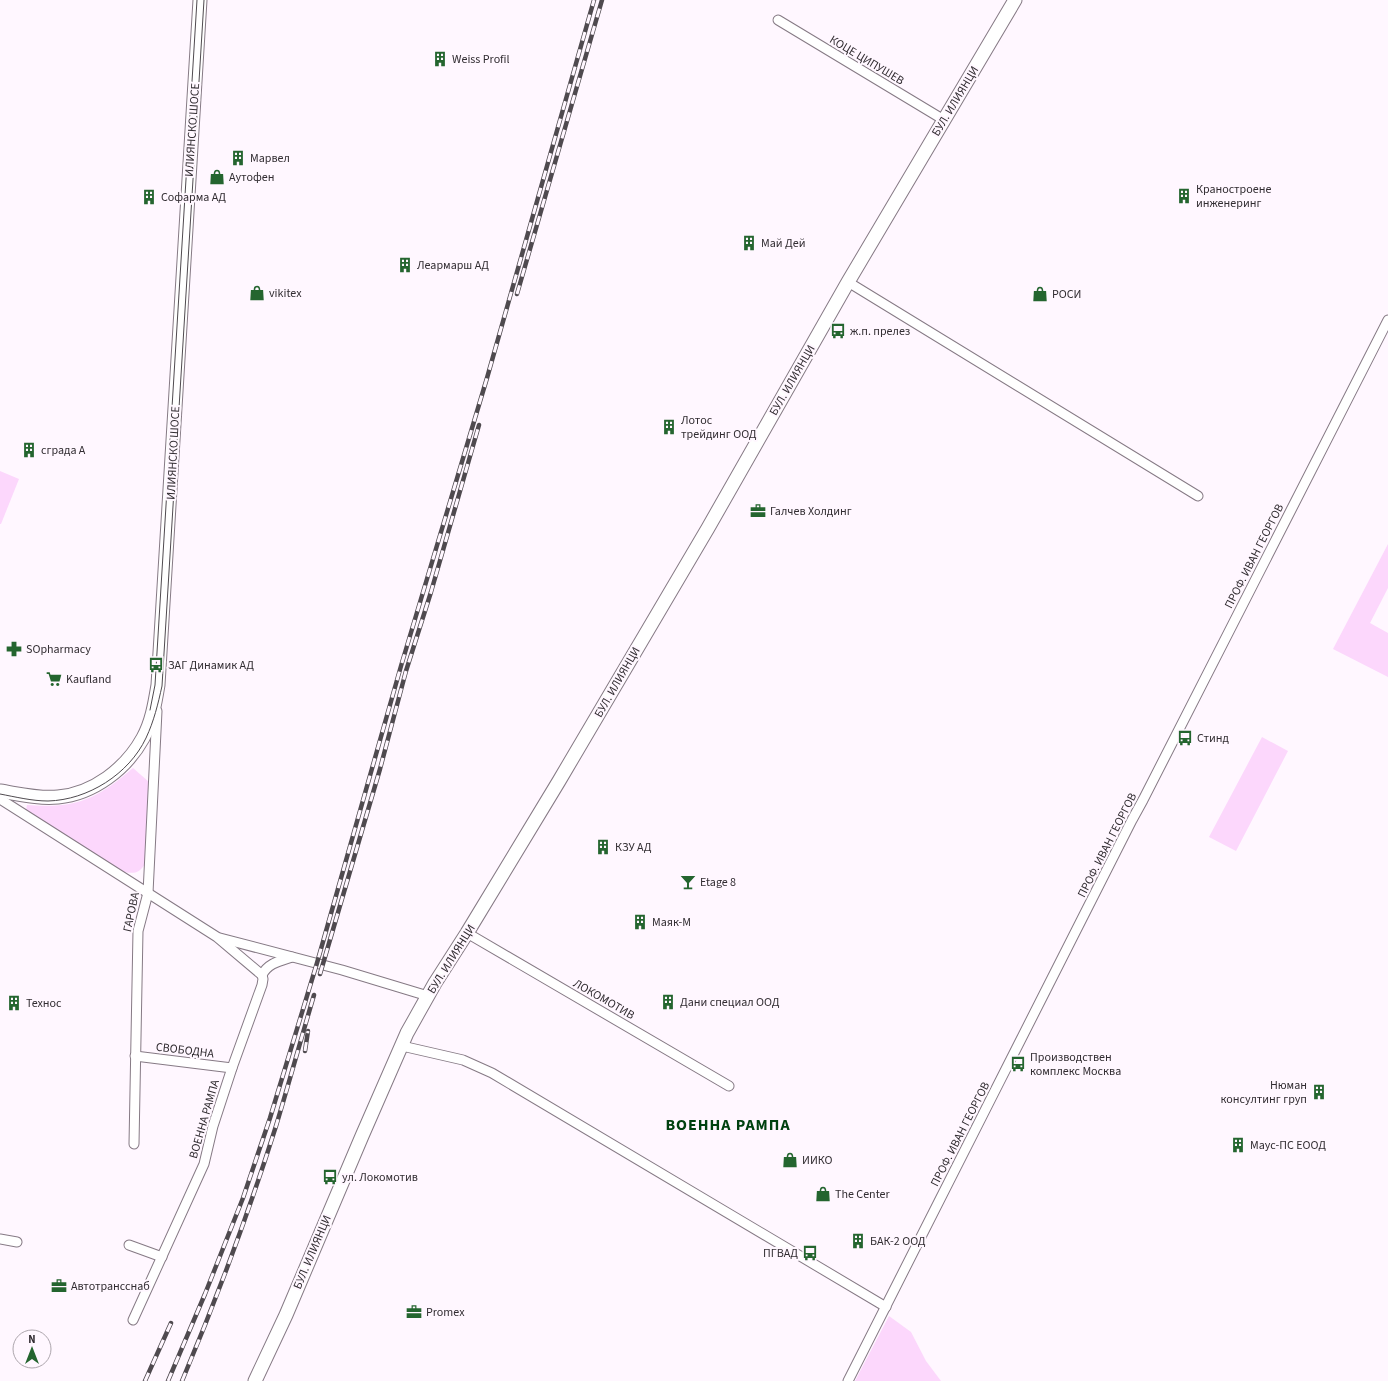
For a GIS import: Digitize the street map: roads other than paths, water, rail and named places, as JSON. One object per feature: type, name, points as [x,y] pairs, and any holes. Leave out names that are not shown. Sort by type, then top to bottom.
[{"type":"street","name":"ИЛИЯНСКО ШОСЕ","points":[[0,791],[37,797],[57,797],[80,792],[106,779],[125,763],[143,738],[149,725],[158,686],[200,0]]},
{"type":"street","name":"БУЛ. ИЛИЯНЦИ","points":[[255,1381],[407,1033],[563,774],[708,528],[848,282],[1015,0]]},
{"type":"street","name":"КОЦЕ ЦИПУШЕВ","points":[[778,20],[944,120]]},
{"type":"street","points":[[848,282],[1198,496]]},
{"type":"street","name":"ПРОФ. ИВАН ГЕОРГОВ","points":[[848,1381],[1132,820],[1388,320]]},
{"type":"street","name":"ГАРОВА","points":[[134,1144],[138,931],[148,893],[158,686]]},
{"type":"street","points":[[0,799],[217,937],[262,975],[265,969],[293,957]]},
{"type":"street","name":"ЛОКОМОТИВ","points":[[467,933],[729,1086]]},
{"type":"street","points":[[217,937],[342,970],[428,996]]},
{"type":"street","name":"ВОЕННА РАМПА","points":[[133,1320],[204,1164],[213,1126],[262,985],[262,975]]},
{"type":"street","points":[[402,1046],[463,1060],[492,1073],[886,1307]]},
{"type":"street","name":"СВОБОДНА","points":[[135,1056],[232,1068]]},
{"type":"street","points":[[0,1239],[18,1242]]},
{"type":"street","points":[[129,1245],[162,1257]]},
{"type":"tram line","points":[[150,710],[155,685],[197,0]]},
{"type":"tram line","points":[[0,794],[24,799],[48,801],[78,796],[92,790],[106,783],[129,763],[139,751],[154,719],[162,686],[204,0]]},
{"type":"railway","points":[[168,1381],[205,1294],[243,1198],[270,1118],[317,963],[401,666],[487,378],[594,0]]},
{"type":"railway","points":[[517,294],[602,0]]},
{"type":"railway","points":[[320,974],[380,769],[406,671],[431,592],[479,425]]},
{"type":"railway","points":[[182,1381],[244,1223],[276,1126],[314,995]]},
{"type":"railway","points":[[305,1051],[308,1031]]},
{"type":"railway","points":[[145,1381],[171,1323]]},
{"type":"place","name":"Weiss Profil","points":[[440,59]]},
{"type":"place","name":"Марвел","points":[[238,158]]},
{"type":"place","name":"Аутофен","points":[[217,177]]},
{"type":"place","name":"Краностроене инженеринг","points":[[1184,196]]},
{"type":"place","name":"Софарма АД","points":[[149,197]]},
{"type":"place","name":"Май Дей","points":[[749,243]]},
{"type":"place","name":"Леармарш АД","points":[[405,265]]},
{"type":"place","name":"vikitex","points":[[257,293]]},
{"type":"place","name":"РОСИ","points":[[1040,294]]},
{"type":"place","name":"ж.п. прелез","points":[[838,331]]},
{"type":"place","name":"Лотос трейдинг ООД","points":[[669,427]]},
{"type":"place","name":"сграда А","points":[[29,450]]},
{"type":"place","name":"Галчев Холдинг","points":[[758,511]]},
{"type":"place","name":"SOpharmacy","points":[[14,649]]},
{"type":"place","name":"ЗАГ Динамик АД","points":[[156,665]]},
{"type":"place","name":"Kaufland","points":[[54,679]]},
{"type":"place","name":"Стинд","points":[[1185,738]]},
{"type":"place","name":"КЗУ АД","points":[[603,847]]},
{"type":"place","name":"Etage 8","points":[[688,882]]},
{"type":"place","name":"Маяк-М","points":[[640,922]]},
{"type":"place","name":"Дани специал ООД","points":[[668,1002]]},
{"type":"place","name":"Технос","points":[[14,1003]]},
{"type":"place","name":"Производствен комплекс Москва","points":[[1018,1064]]},
{"type":"place","name":"Нюман консултинг груп","points":[[1319,1092]]},
{"type":"place","name":"Маус-ПС ЕООД","points":[[1238,1145]]},
{"type":"place","name":"ИИКО","points":[[790,1160]]},
{"type":"place","name":"ул. Локомотив","points":[[330,1177]]},
{"type":"place","name":"The Center","points":[[823,1194]]},
{"type":"place","name":"БАК-2 ООД","points":[[858,1241]]},
{"type":"place","name":"ПГВАД","points":[[810,1253]]},
{"type":"place","name":"Автотрансснаб","points":[[59,1286]]},
{"type":"place","name":"Promex","points":[[414,1312]]},
{"type":"district","name":"ВОЕННА РАМПА","points":[[728,1124]]}]
